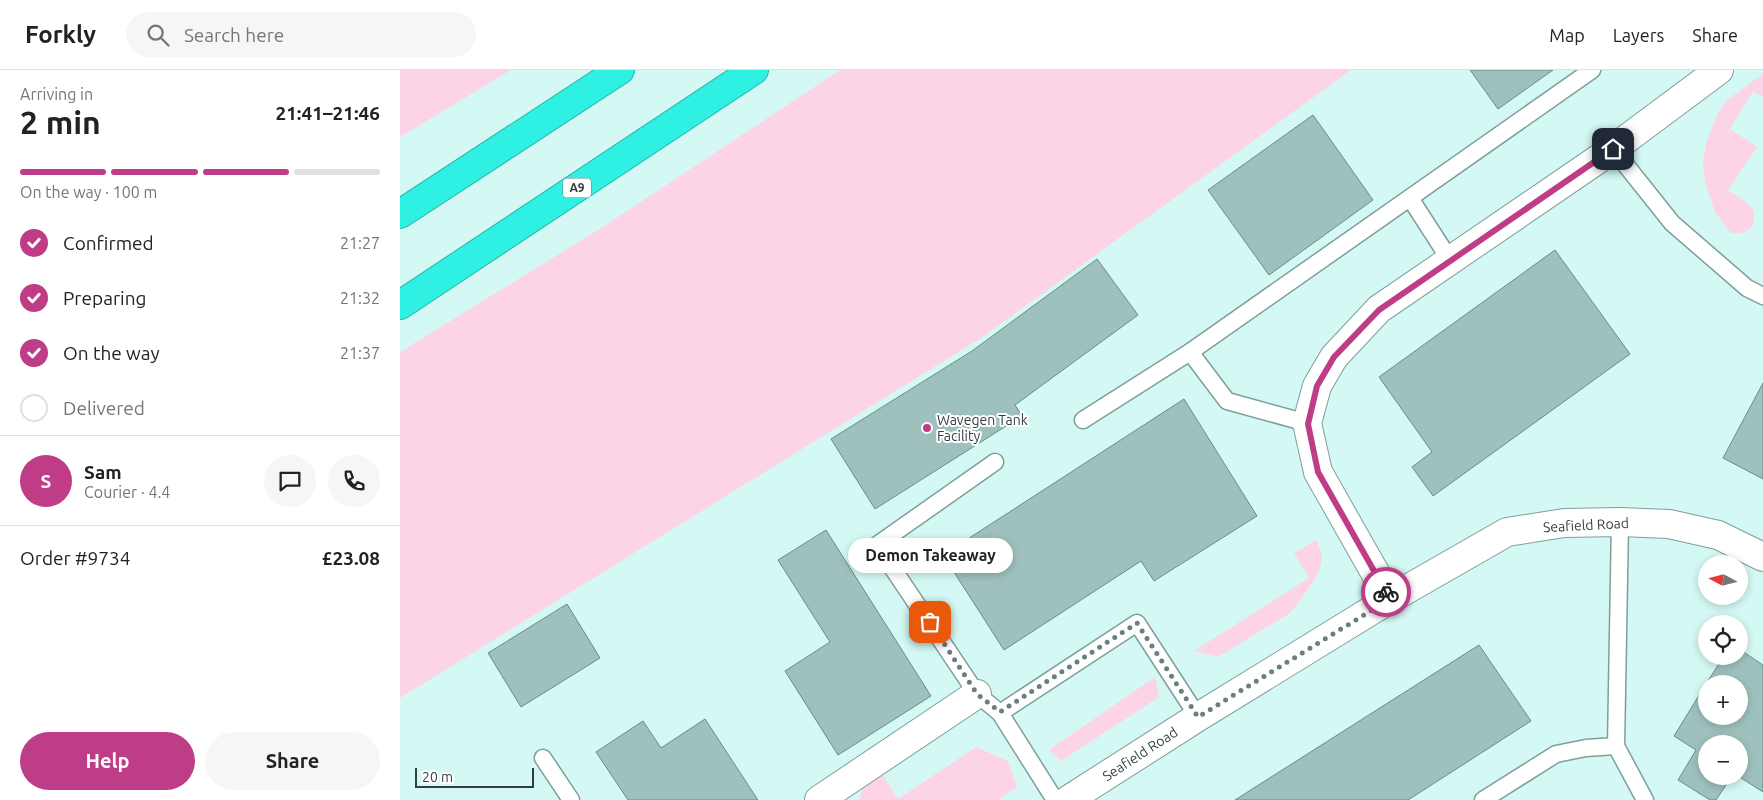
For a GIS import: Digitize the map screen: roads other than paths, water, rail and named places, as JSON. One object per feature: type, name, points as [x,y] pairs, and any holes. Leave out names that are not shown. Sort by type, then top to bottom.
[{"type":"highway","points":[[400,214],[620,70]]},
{"type":"highway","name":"A9","points":[[400,305],[754,70]]},
{"type":"street","points":[[1390,599],[1318,472],[1308,424],[1317,386],[1334,357],[1379,310],[1613,149],[1718,70]]},
{"type":"street","name":"Seafield Road","points":[[1068,800],[1198,717],[1390,599],[1507,532],[1564,523],[1620,522],[1669,524],[1718,535],[1763,558]]},
{"type":"street","points":[[819,800],[977,694]]},
{"type":"lane","points":[[1084,420],[1190,352],[1592,70]]},
{"type":"lane","points":[[1613,149],[1672,223],[1746,288],[1763,296]]},
{"type":"lane","points":[[1410,198],[1450,260]]},
{"type":"lane","points":[[1190,352],[1226,401],[1308,424]]},
{"type":"lane","points":[[995,462],[878,545],[977,694],[1000,712],[1055,800]]},
{"type":"lane","points":[[1620,522],[1616,746],[1645,800]]},
{"type":"lane","points":[[1000,712],[1137,623],[1198,717]]},
{"type":"lane","points":[[1483,800],[1556,754],[1586,748],[1616,746]]},
{"type":"lane","points":[[542,758],[571,800]]},
{"type":"place","name":"Wavegen Tank Facility","points":[[927,428]]},
{"type":"place","name":"Demon Takeaway","points":[[930,622]]}]
